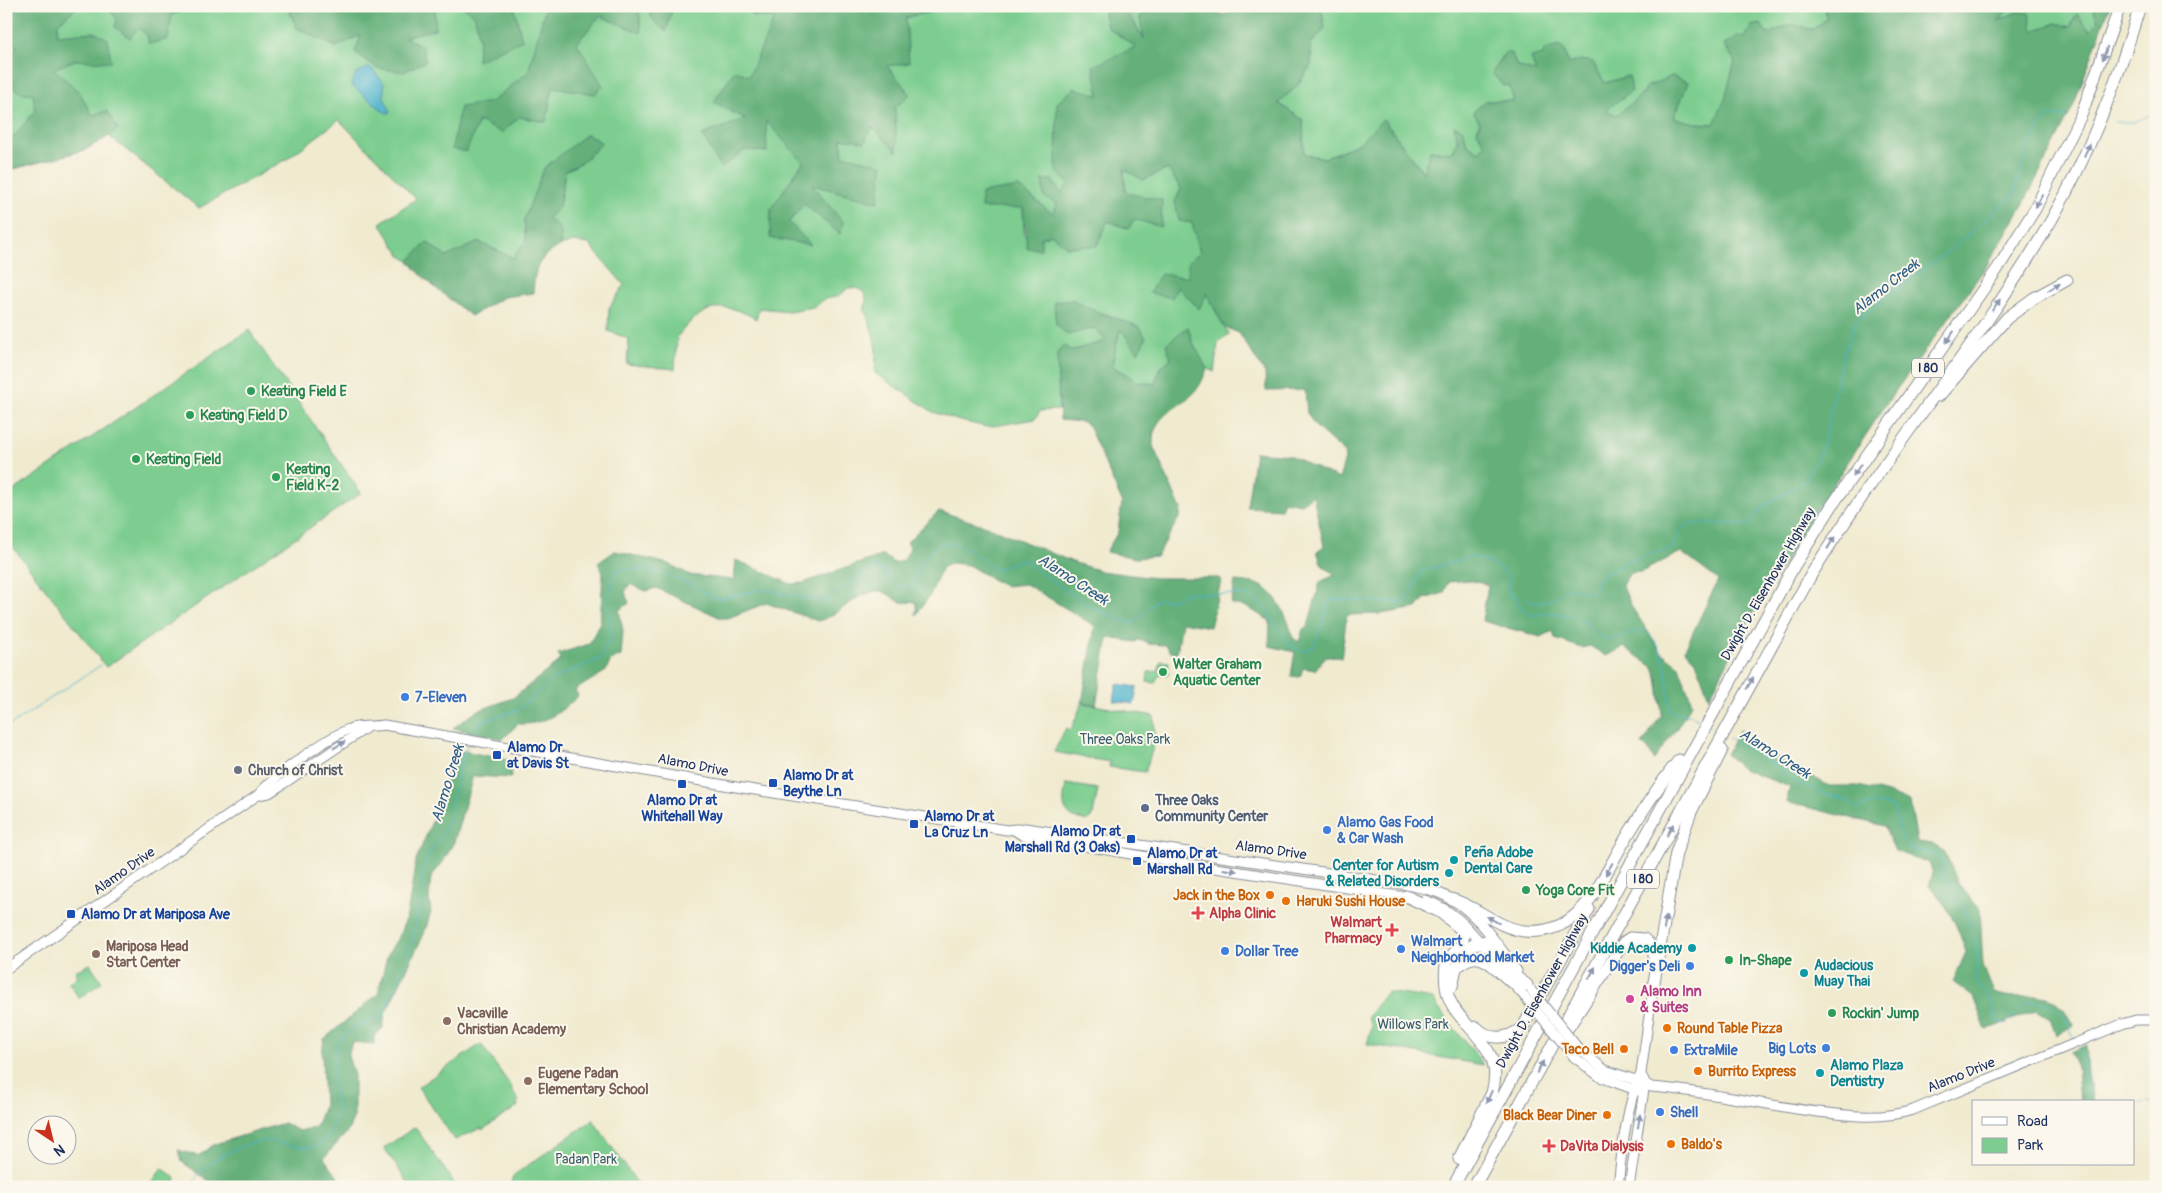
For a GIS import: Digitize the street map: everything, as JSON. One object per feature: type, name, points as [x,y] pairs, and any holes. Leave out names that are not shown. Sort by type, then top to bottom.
[{"type":"highway","name":"Dwight D. Eisenhower Highway","points":[[1451,1187],[1776,596],[1823,520],[1993,275],[2035,209],[2082,113],[2120,6]]},
{"type":"highway","name":"I 80","points":[[1474,1187],[1721,744],[1726,726],[1829,546],[2014,279],[2063,198],[2110,96],[2140,6]]},
{"type":"highway","points":[[1918,416],[1945,391],[2007,318],[2034,298],[2067,280]]},
{"type":"highway","points":[[1510,980],[1489,961],[1480,958],[1463,961],[1456,968],[1452,977],[1454,994],[1482,1033],[1497,1038],[1507,1037],[1523,1027],[1635,824],[1674,767],[1700,735]]},
{"type":"highway","points":[[1653,988],[1676,853],[1691,812],[1721,744]]},
{"type":"highway","points":[[1451,899],[1465,903],[1512,929],[1535,931],[1553,928],[1574,918],[1596,894]]},
{"type":"highway","points":[[1406,896],[1440,912],[1462,930],[1464,940],[1446,964],[1448,996],[1488,1050],[1492,1058],[1495,1077],[1492,1093],[1455,1167],[1451,1187]]},
{"type":"highway","points":[[1549,1051],[1574,1021],[1619,949],[1630,938],[1644,939],[1654,949],[1651,980],[1653,988]]},
{"type":"highway","points":[[1447,974],[1456,960],[1479,941],[1488,942],[1528,991]]},
{"type":"main road","name":"Alamo Drive","points":[[6,969],[258,795],[267,785],[316,750],[351,728],[384,725],[401,726],[730,786],[1014,830],[1024,828],[1285,865],[1397,883],[1439,893],[1451,899],[1476,919],[1574,1057],[1600,1077],[1642,1084],[1799,1110],[1862,1118],[1884,1118],[1913,1110],[2128,1022],[2156,1020]]},
{"type":"main road","name":"Alamo Drive","points":[[258,795],[270,792],[367,728]]},
{"type":"main road","points":[[270,792],[278,782],[309,759],[316,750]]},
{"type":"main road","name":"Alamo Drive","points":[[1014,830],[1022,835],[1097,849],[1426,900],[1447,910],[1465,923],[1510,980],[1528,991],[1578,1048],[1605,1070],[1642,1084]]},
{"type":"main road","points":[[1629,1187],[1653,988]]},
{"type":"main road","points":[[1618,1187],[1642,1084]]},
{"type":"green space","points":[[6,6],[1103,6],[1107,27],[1136,47],[1099,95],[1069,184],[1061,193],[1053,214],[1023,208],[1024,235],[1041,238],[1051,234],[1067,247],[1108,221],[1129,229],[1124,169],[1143,180],[1168,169],[1181,189],[1175,202],[1192,223],[1200,253],[1188,277],[1177,286],[1206,293],[1224,327],[1230,334],[1218,343],[1214,372],[1208,369],[1200,359],[1188,328],[1178,336],[1171,359],[1160,367],[1155,384],[1136,382],[1112,364],[1120,328],[1146,338],[1110,315],[1090,311],[1073,300],[1054,302],[1056,324],[1095,328],[1107,341],[1071,351],[1063,345],[1057,354],[1059,410],[1040,411],[1035,419],[987,427],[933,412],[875,373],[873,333],[864,310],[866,296],[858,289],[853,288],[848,288],[839,296],[825,299],[814,307],[789,311],[759,308],[756,319],[733,309],[722,308],[704,312],[695,318],[677,337],[675,369],[627,364],[629,339],[608,331],[609,308],[624,285],[589,244],[574,242],[560,246],[561,230],[548,218],[559,207],[565,171],[582,162],[602,143],[587,134],[524,220],[526,241],[513,258],[479,242],[446,257],[427,242],[409,261],[401,256],[380,223],[416,199],[339,120],[287,159],[199,208],[109,136],[85,150],[6,171]]},
{"type":"green space","points":[[6,6],[79,6],[58,23],[57,35],[94,32],[108,39],[111,62],[75,60],[54,69],[80,93],[92,115],[107,111],[118,129],[92,146],[65,156],[6,171],[6,146],[35,111],[33,94],[19,92],[6,81],[6,67],[17,46],[6,42]]},
{"type":"green space","points":[[197,6],[172,15],[168,39],[149,44],[147,35],[138,28],[130,38],[115,27],[117,19],[107,7]]},
{"type":"green space","points":[[287,6],[435,6],[435,29],[405,37],[422,46],[426,61],[404,72],[377,68],[355,52],[361,35],[336,47],[297,28]]},
{"type":"green space","points":[[462,6],[514,6],[522,40],[477,61],[479,38],[475,16]]},
{"type":"green space","points":[[546,6],[639,6],[641,33],[600,16],[577,43],[603,86],[595,94],[553,87],[546,122],[519,117],[502,133],[479,121],[466,152],[452,149],[460,107],[491,102],[528,72]]},
{"type":"green space","points":[[646,6],[673,6],[666,32],[654,21]]},
{"type":"green space","points":[[754,6],[938,6],[938,10],[906,18],[909,63],[887,66],[910,94],[895,108],[897,152],[872,127],[865,142],[841,138],[843,155],[883,165],[878,202],[812,185],[843,222],[840,234],[804,204],[789,222],[811,245],[770,238],[771,209],[803,162],[766,121],[767,152],[745,150],[721,168],[702,135],[745,119],[714,102],[735,70],[749,76],[774,19],[752,16]]},
{"type":"green space","points":[[1103,6],[1125,6],[1126,12],[1144,39],[1140,18],[1147,6],[1185,6],[1190,13],[1207,8],[1224,15],[1238,6],[1321,7],[1325,28],[1311,44],[1311,65],[1297,86],[1278,103],[1303,120],[1304,154],[1325,158],[1359,143],[1383,119],[1423,173],[1430,150],[1451,153],[1456,146],[1457,139],[1454,125],[1463,129],[1467,144],[1479,152],[1485,145],[1477,131],[1480,123],[1473,112],[1485,101],[1514,101],[1509,85],[1503,86],[1492,73],[1505,53],[1511,53],[1517,66],[1536,72],[1531,58],[1543,55],[1544,50],[1560,46],[1564,50],[1568,64],[1581,60],[1593,62],[1605,83],[1629,76],[1632,91],[1605,110],[1617,115],[1644,93],[1646,87],[1672,76],[1688,82],[1674,118],[1695,123],[1714,124],[1725,99],[1735,61],[1724,45],[1738,36],[1745,38],[1751,26],[1761,24],[1767,34],[1792,24],[1812,30],[1827,19],[1824,8],[1829,6],[2011,6],[1998,21],[2017,12],[2029,13],[2033,31],[2056,23],[2070,27],[2077,14],[2090,30],[2098,22],[2093,6],[2110,6],[2073,107],[2023,205],[1986,267],[1891,397],[1811,518],[1752,615],[1709,698],[1696,661],[1685,649],[1718,580],[1681,552],[1641,572],[1630,573],[1622,585],[1633,609],[1662,653],[1679,666],[1692,703],[1654,760],[1648,748],[1642,745],[1662,714],[1657,677],[1653,667],[1624,647],[1606,656],[1590,646],[1582,648],[1555,639],[1553,631],[1541,637],[1482,621],[1488,585],[1469,580],[1448,582],[1444,593],[1424,599],[1417,608],[1381,614],[1347,615],[1341,658],[1334,656],[1324,658],[1315,670],[1303,668],[1300,677],[1291,676],[1295,652],[1269,646],[1270,621],[1247,607],[1231,604],[1235,581],[1259,585],[1277,600],[1289,624],[1293,638],[1299,642],[1303,629],[1308,626],[1320,582],[1335,575],[1322,565],[1317,551],[1324,546],[1313,495],[1301,504],[1284,501],[1281,509],[1247,507],[1255,452],[1289,455],[1339,479],[1345,459],[1344,452],[1316,427],[1307,413],[1305,390],[1266,391],[1265,373],[1239,333],[1224,327],[1207,293],[1199,309],[1178,287],[1172,298],[1149,293],[1161,274],[1188,277],[1188,261],[1200,253],[1192,223],[1179,221],[1175,202],[1181,189],[1168,169],[1143,180],[1124,169],[1127,193],[1162,200],[1161,227],[1134,219],[1129,229],[1108,221],[1097,246],[1067,247],[1051,234],[1041,238],[1041,249],[1027,248],[1023,208],[981,208],[981,193],[1019,187],[1053,214],[1057,204],[1044,197],[1042,180],[1052,180],[1061,193],[1069,184],[1056,171],[1057,103],[1074,88],[1099,95],[1093,66],[1136,47],[1107,27]]},
{"type":"green space","points":[[1125,6],[1147,6],[1140,18],[1145,41]]},
{"type":"green space","points":[[1319,6],[1829,6],[1824,8],[1827,19],[1812,30],[1792,24],[1767,34],[1761,24],[1752,26],[1745,38],[1724,45],[1735,61],[1725,99],[1715,124],[1695,123],[1674,118],[1688,82],[1672,76],[1646,87],[1644,93],[1618,115],[1604,110],[1628,76],[1605,83],[1581,60],[1568,64],[1564,50],[1543,55],[1537,73],[1517,66],[1509,85],[1514,101],[1485,101],[1477,131],[1485,145],[1479,152],[1467,144],[1463,129],[1454,126],[1457,140],[1456,146],[1451,153],[1430,150],[1424,173],[1383,119],[1359,143],[1325,158],[1304,154],[1303,120],[1278,103],[1297,86],[1311,65],[1311,44],[1324,28]]},
{"type":"green space","points":[[2011,6],[2093,6],[2098,22],[2090,30],[2077,14],[2070,27],[2056,23],[2033,31],[1997,22]]},
{"type":"green space","points":[[587,134],[602,143],[582,162],[565,171],[559,207],[548,218],[561,230],[560,246],[541,260],[538,265],[533,293],[504,297],[471,316],[430,283],[409,261],[427,242],[446,257],[479,242],[513,258],[526,241],[524,220],[544,168]]},
{"type":"green space","points":[[1073,300],[1098,312],[1140,327],[1146,338],[1138,352],[1120,329],[1112,364],[1136,382],[1155,384],[1160,367],[1171,359],[1166,344],[1188,327],[1192,341],[1207,369],[1194,393],[1160,420],[1156,427],[1153,446],[1181,509],[1180,516],[1157,556],[1136,558],[1106,552],[1118,532],[1122,502],[1088,425],[1083,422],[1060,420],[1057,354],[1063,345],[1071,351],[1106,341],[1095,328],[1067,335],[1056,324],[1054,302]]},
{"type":"green space","points":[[249,330],[361,493],[106,667],[6,538],[6,496]]},
{"type":"green space","points":[[939,511],[989,527],[1075,563],[1101,571],[1155,578],[1219,578],[1221,581],[1210,627],[1182,622],[1177,652],[1170,652],[1165,645],[1148,644],[1148,642],[1137,640],[1136,642],[1108,638],[1096,705],[1082,703],[1095,626],[1026,584],[1004,586],[968,565],[953,563],[942,567],[930,595],[916,615],[917,602],[901,602],[884,592],[877,591],[862,596],[834,614],[818,621],[766,603],[728,618],[721,618],[656,588],[646,591],[630,584],[625,592],[629,603],[619,610],[623,631],[621,656],[611,660],[606,671],[575,690],[578,696],[564,708],[544,720],[528,724],[518,724],[503,739],[453,728],[477,711],[513,698],[561,660],[558,654],[589,644],[600,623],[603,573],[598,563],[615,551],[669,564],[690,575],[734,580],[736,560],[791,584],[803,583],[883,555],[894,563],[903,561],[910,549],[907,542]]},
{"type":"green space","name":"Walter Graham Aquatic Center","points":[[1161,661],[1169,662],[1168,674],[1158,676],[1155,683],[1147,682],[1148,672],[1158,671]]},
{"type":"green space","name":"Three Oaks Park","points":[[1082,703],[1154,716],[1155,741],[1145,772],[1109,767],[1110,762],[1054,752],[1066,728],[1070,730],[1072,728]]},
{"type":"green space","points":[[1740,729],[1764,750],[1829,786],[1858,786],[1888,793],[1910,802],[1917,842],[1932,844],[1945,852],[1959,885],[1980,909],[1983,966],[1994,993],[2019,997],[2047,997],[2064,1010],[2073,1025],[2056,1036],[2050,1018],[2037,1010],[1986,1030],[1973,997],[1953,982],[1966,952],[1952,916],[1942,900],[1929,886],[1933,873],[1929,863],[1895,851],[1884,826],[1786,802],[1790,787],[1742,769],[1726,754]]},
{"type":"green space","points":[[454,749],[508,760],[511,763],[511,778],[473,776],[454,842],[443,862],[431,877],[429,899],[431,912],[424,934],[385,1014],[383,1028],[374,1036],[374,1044],[352,1042],[348,1056],[354,1075],[354,1117],[348,1131],[324,1158],[345,1187],[225,1187],[215,1185],[182,1162],[178,1150],[198,1156],[215,1144],[284,1123],[299,1131],[316,1127],[324,1106],[322,1054],[324,1039],[378,994],[387,956],[400,934],[407,915],[416,860],[436,812]]},
{"type":"green space","points":[[1066,784],[1098,789],[1093,815],[1087,821],[1068,814],[1064,806]]},
{"type":"green space","points":[[90,964],[102,982],[79,998],[69,983],[78,976],[75,971]]},
{"type":"green space","name":"Willows Park","points":[[1387,992],[1433,999],[1483,1065],[1367,1044],[1372,1026],[1367,1017]]},
{"type":"green space","points":[[481,1044],[512,1088],[519,1101],[517,1103],[518,1106],[482,1130],[481,1128],[455,1140],[418,1087]]},
{"type":"green space","points":[[2086,1045],[2093,1100],[2080,1100],[2077,1067],[2070,1052]]},
{"type":"green space","name":"Padan Park","points":[[593,1120],[640,1187],[509,1187],[514,1175]]},
{"type":"green space","points":[[415,1127],[457,1187],[411,1187],[384,1148]]},
{"type":"green space","points":[[162,1168],[176,1178],[174,1187],[149,1187]]},
{"type":"water","points":[[370,67],[384,83],[384,98],[390,110],[389,113],[386,113],[351,85],[356,73]]},
{"type":"water","points":[[1117,684],[1137,687],[1134,704],[1114,701]]},
{"type":"waterway","points":[[2114,122],[2134,122],[2156,112]]},
{"type":"waterway","name":"Alamo Creek","points":[[472,737],[479,722],[518,710],[554,678],[600,659],[612,634],[607,598],[616,571],[629,569],[656,572],[681,580],[717,599],[763,589],[825,603],[838,590],[875,566],[900,586],[912,588],[927,554],[933,549],[949,543],[969,549],[994,570],[1023,559],[1076,597],[1104,613],[1134,623],[1158,599],[1174,600],[1184,593],[1247,595],[1265,607],[1291,647],[1304,651],[1314,646],[1330,599],[1406,603],[1421,571],[1474,556],[1498,567],[1509,576],[1508,594],[1539,602],[1552,599],[1566,588],[1593,593],[1600,576],[1611,572],[1625,562],[1672,548],[1680,531],[1687,525],[1750,524],[1761,508],[1805,481],[1822,449],[1842,358],[1856,321],[1955,246],[2014,195],[2026,150],[2041,124],[2050,116],[2067,117]]},
{"type":"waterway","name":"Alamo Creek","points":[[1510,595],[1531,616],[1543,613],[1572,616],[1584,621],[1605,638],[1619,638],[1643,629],[1658,645],[1662,655],[1667,676],[1670,710],[1676,713],[1688,714],[1702,722]]},
{"type":"waterway","points":[[6,728],[101,665]]},
{"type":"waterway","name":"Alamo Creek","points":[[1711,728],[1719,732]]},
{"type":"waterway","name":"Alamo Creek","points":[[1729,738],[1773,764],[1796,782],[1825,794],[1843,798],[1858,809],[1875,804],[1893,807],[1902,839],[1911,849],[1935,854],[1944,863],[1941,875],[1964,910],[1975,939],[1977,949],[1975,981],[1993,1003],[1996,1021],[2006,1024],[2027,1002],[2037,1002],[2053,1006],[2058,1010],[2074,1038]]},
{"type":"waterway","name":"Alamo Creek","points":[[191,1187],[196,1178],[212,1162],[222,1155],[245,1145],[273,1141],[297,1147],[313,1147],[327,1138],[337,1111],[333,1073],[333,1060],[336,1050],[346,1034],[366,1023],[380,1019],[406,962],[422,895],[422,875],[430,853],[447,826],[462,758],[468,745]]},
{"type":"waterway","name":"Alamo Creek","points":[[2077,1047],[2084,1060],[2088,1100]]},
{"type":"waterway","name":"Alamo Creek","points":[[2134,1104],[2148,1102],[2156,1106]]},
{"type":"place","name":"Keating Field E","points":[[251,391]]},
{"type":"place","name":"Keating Field D","points":[[190,415]]},
{"type":"place","name":"Keating Field","points":[[136,459]]},
{"type":"place","name":"Keating Field K-2","points":[[276,477]]},
{"type":"place","name":"Walter Graham Aquatic Center","points":[[1163,672]]},
{"type":"place","name":"7-Eleven","points":[[405,697]]},
{"type":"place","name":"Alamo Dr at Davis St","points":[[497,755]]},
{"type":"place","name":"Church of Christ","points":[[238,770]]},
{"type":"place","name":"Alamo Dr at Beythe Ln","points":[[773,783]]},
{"type":"place","name":"Alamo Dr at Whitehall Way","points":[[682,784]]},
{"type":"place","name":"Three Oaks Community Center","points":[[1145,808]]},
{"type":"place","name":"Alamo Dr at La Cruz Ln","points":[[914,824]]},
{"type":"place","name":"Alamo Gas Food & Car Wash","points":[[1327,830]]},
{"type":"place","name":"Alamo Dr at Marshall Rd (3 Oaks)","points":[[1131,839]]},
{"type":"place","name":"Peña Adobe Dental Care","points":[[1454,860]]},
{"type":"place","name":"Alamo Dr at Marshall Rd","points":[[1137,861]]},
{"type":"place","name":"Center for Autism & Related Disorders","points":[[1449,873]]},
{"type":"place","name":"Yoga Core Fit","points":[[1526,890]]},
{"type":"place","name":"Jack in the Box","points":[[1270,895]]},
{"type":"place","name":"Haruki Sushi House","points":[[1286,901]]},
{"type":"place","name":"Alpha Clinic","points":[[1198,913]]},
{"type":"place","name":"Alamo Dr at Mariposa Ave","points":[[71,914]]},
{"type":"place","name":"Walmart Pharmacy","points":[[1392,930]]},
{"type":"place","name":"Kiddie Academy","points":[[1692,948]]},
{"type":"place","name":"Walmart Neighborhood Market","points":[[1401,949]]},
{"type":"place","name":"Dollar Tree","points":[[1225,951]]},
{"type":"place","name":"Mariposa Head Start Center","points":[[96,954]]},
{"type":"place","name":"In-Shape","points":[[1729,960]]},
{"type":"place","name":"Digger's Deli","points":[[1690,966]]},
{"type":"place","name":"Audacious Muay Thai","points":[[1804,973]]},
{"type":"place","name":"Alamo Inn & Suites","points":[[1630,999]]},
{"type":"place","name":"Rockin' Jump","points":[[1832,1013]]},
{"type":"place","name":"Vacaville Christian Academy","points":[[447,1021]]},
{"type":"place","name":"Round Table Pizza","points":[[1667,1028]]},
{"type":"place","name":"Big Lots","points":[[1826,1048]]},
{"type":"place","name":"Taco Bell","points":[[1624,1049]]},
{"type":"place","name":"ExtraMile","points":[[1674,1050]]},
{"type":"place","name":"Burrito Express","points":[[1698,1071]]},
{"type":"place","name":"Alamo Plaza Dentistry","points":[[1820,1073]]},
{"type":"place","name":"Eugene Padan Elementary School","points":[[528,1081]]},
{"type":"place","name":"Shell","points":[[1660,1112]]},
{"type":"place","name":"Black Bear Diner","points":[[1607,1115]]},
{"type":"place","name":"Baldo's","points":[[1671,1144]]},
{"type":"place","name":"DaVita Dialysis","points":[[1549,1146]]}]
